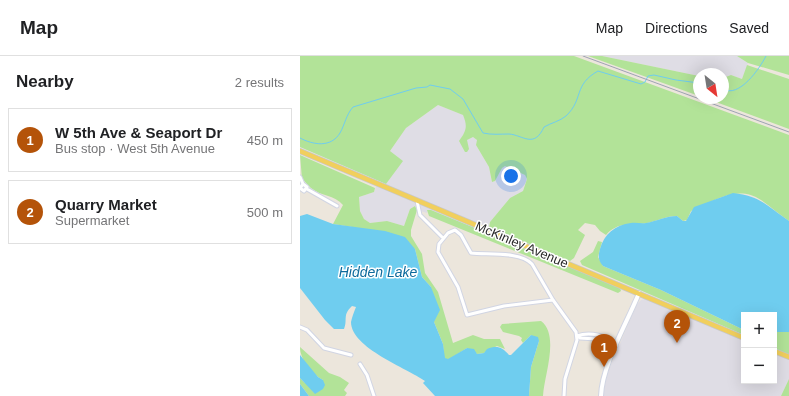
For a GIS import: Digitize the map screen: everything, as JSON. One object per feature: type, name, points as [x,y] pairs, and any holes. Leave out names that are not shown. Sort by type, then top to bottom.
[{"type":"main road","name":"McKinley Avenue","points":[[300,151],[741,337]]},
{"type":"main road","points":[[601,396],[602,382],[639,293]]},
{"type":"main road","points":[[777,352],[789,357]]},
{"type":"street","points":[[300,177],[307,189],[337,206]]},
{"type":"street","points":[[303,184],[300,190],[304,191],[307,189]]},
{"type":"street","points":[[417,201],[420,215],[443,238]]},
{"type":"street","points":[[553,300],[504,306],[467,315],[458,287],[438,252],[439,244],[448,233],[454,230],[461,235],[471,253],[503,254],[530,262],[553,300],[576,330],[578,336],[565,379],[564,396]]},
{"type":"street","points":[[300,327],[307,330],[324,348],[351,355]]},
{"type":"street","points":[[578,336],[580,338],[596,339],[612,346],[616,346]]},
{"type":"street","points":[[360,364],[367,375],[374,396]]},
{"type":"shaded area","points":[[602,56],[737,56],[748,63],[742,79],[731,75],[729,76],[729,68],[693,68],[693,75]]},
{"type":"shaded area","points":[[438,105],[463,115],[467,124],[466,130],[459,142],[469,149],[466,140],[473,137],[477,140],[476,145],[489,167],[492,182],[495,181],[502,168],[505,166],[525,175],[527,179],[523,191],[510,198],[490,222],[486,233],[431,210],[427,210],[427,213],[417,210],[415,206],[410,209],[404,226],[387,221],[370,223],[364,219],[360,211],[359,197],[374,192],[378,181],[386,184],[402,161],[390,151],[406,128]]},
{"type":"shaded area","points":[[645,299],[741,339],[741,384],[777,384],[777,354],[789,360],[789,379],[781,396],[603,396],[607,374],[637,304],[641,300]]},
{"type":"green space","points":[[300,56],[574,56],[693,100],[693,104],[705,104],[789,135],[789,221],[752,195],[735,194],[717,199],[691,211],[687,220],[683,221],[677,216],[647,223],[625,225],[615,228],[606,235],[595,225],[585,223],[578,230],[585,235],[574,258],[570,261],[489,227],[490,222],[510,198],[523,191],[527,179],[525,175],[505,166],[502,168],[495,181],[492,182],[489,167],[476,145],[477,140],[473,137],[467,140],[469,149],[467,152],[465,152],[459,141],[466,129],[463,115],[438,105],[406,128],[390,151],[403,161],[386,184],[300,147]]},
{"type":"green space","points":[[588,56],[602,56],[693,75],[693,94]]},
{"type":"green space","points":[[737,56],[789,56],[789,75],[748,63]]},
{"type":"green space","points":[[747,65],[789,79],[789,129],[721,104],[729,104],[729,76],[731,75],[742,79]]},
{"type":"green space","points":[[300,155],[375,188],[374,192],[359,197],[360,211],[364,219],[370,223],[387,221],[404,226],[410,209],[415,206],[417,210],[411,230],[411,236],[422,254],[425,273],[438,292],[453,343],[473,335],[484,339],[500,339],[505,349],[497,346],[484,353],[477,354],[467,348],[448,360],[444,358],[443,344],[434,322],[431,287],[422,277],[415,249],[352,227],[333,224],[343,205],[336,199],[315,191],[302,179]]},
{"type":"green space","points":[[427,210],[431,210],[620,288],[621,291],[618,293],[429,216]]},
{"type":"green space","points":[[598,241],[602,242],[598,257],[603,266],[661,290],[741,329],[741,334],[582,265],[580,261],[593,252]]},
{"type":"green space","points":[[541,321],[547,327],[550,356],[543,396],[529,396],[531,367],[539,341],[531,335],[523,343],[521,340],[522,338],[503,332],[500,327],[502,324]]},
{"type":"green space","points":[[777,332],[789,332],[789,355],[777,349]]},
{"type":"green space","points":[[300,347],[329,373],[340,377],[349,383],[344,390],[347,393],[345,396],[309,396],[300,384],[300,378],[305,383],[323,380],[304,362]]},
{"type":"green space","points":[[789,379],[789,396],[781,396]]},
{"type":"water","points":[[733,193],[743,194],[763,202],[789,221],[789,332],[777,332],[777,312],[741,312],[741,329],[661,290],[603,266],[599,260],[600,249],[604,239],[615,228],[625,224],[646,223],[673,216],[677,216],[683,221],[686,221],[694,207]]},
{"type":"water","name":"Hidden Lake","points":[[307,214],[333,224],[385,231],[405,237],[415,249],[422,277],[431,287],[440,310],[434,322],[443,344],[445,358],[448,359],[467,348],[474,349],[477,354],[484,353],[487,349],[497,347],[511,355],[531,335],[538,337],[539,341],[531,367],[529,396],[435,396],[423,383],[425,381],[381,356],[360,340],[353,331],[351,322],[356,307],[352,306],[347,312],[344,329],[334,329],[300,288],[300,216]]},
{"type":"water","points":[[300,355],[318,377],[323,380],[325,385],[323,389],[315,394],[300,378]]},
{"type":"water","points":[[300,384],[309,396],[300,396]]},
{"type":"waterway","points":[[729,91],[736,90],[748,81],[759,68],[766,56]]},
{"type":"waterway","points":[[300,138],[310,142],[322,144],[332,141],[340,133],[353,107],[430,85],[450,89],[463,99],[483,133],[509,134],[532,139],[536,138],[544,127],[566,116],[572,110],[585,82],[590,76],[598,71],[641,84],[645,82],[648,76],[654,75],[693,82]]},
{"type":"railway","points":[[583,56],[789,132]]},
{"type":"place","name":"Quarry Market","points":[[677,343]]},
{"type":"place","name":"W 5th Ave & Seaport Dr","points":[[604,367]]}]
